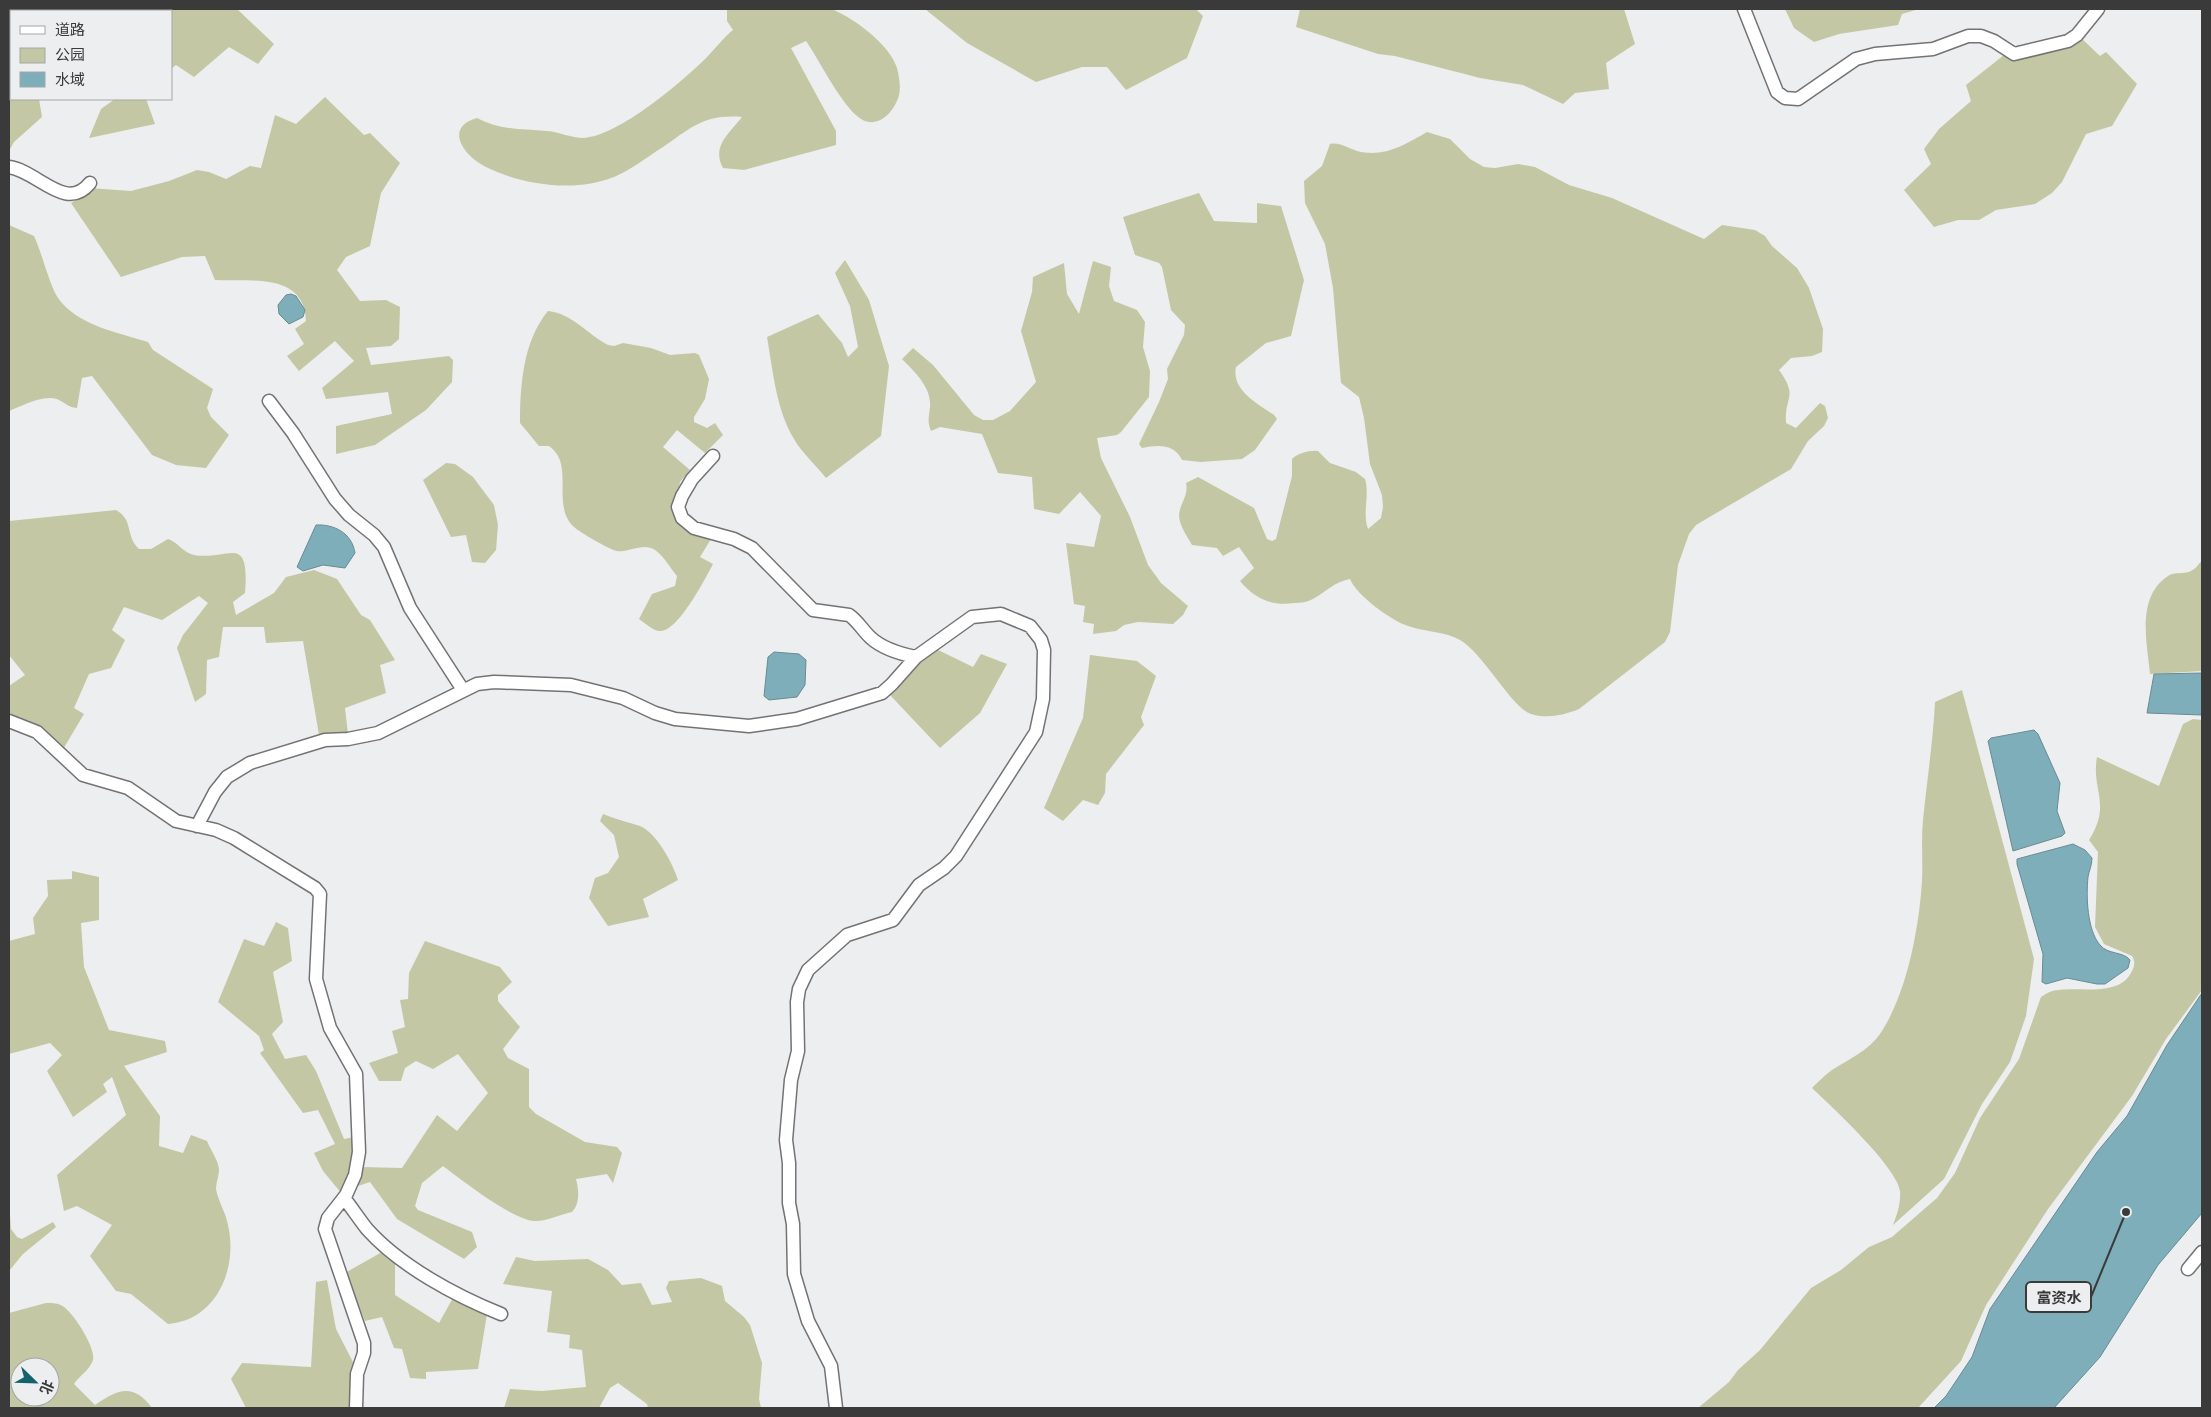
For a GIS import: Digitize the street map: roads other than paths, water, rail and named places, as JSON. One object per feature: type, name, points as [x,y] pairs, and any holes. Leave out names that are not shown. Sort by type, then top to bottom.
[{"type":"street","points":[[1744,9],[1777,92],[1785,98],[1798,99],[1850,62],[1875,54],[1933,49],[1975,35],[1994,41],[2014,54],[2068,42],[2077,35],[2098,9]]},
{"type":"street","points":[[9,166],[23,170],[67,195],[79,193],[90,183]]},
{"type":"street","points":[[268,401],[293,433],[335,499],[349,515],[374,535],[384,546],[410,608],[463,690]]},
{"type":"street","points":[[713,456],[692,480],[682,496],[678,508],[682,518],[691,526],[701,531],[734,539],[752,548],[813,610],[849,614],[872,639],[881,645],[899,653],[916,657]]},
{"type":"street","points":[[197,826],[214,792],[227,777],[250,763],[325,740],[348,739],[378,733],[477,684],[494,682],[571,685],[623,698],[655,713],[675,718],[749,726],[797,719],[882,693],[916,657],[972,617],[1001,614],[1030,626],[1041,640],[1044,654],[1044,699],[1036,732],[956,856],[944,868],[919,885],[893,920],[847,935],[808,970],[799,988],[797,1002],[798,1051],[791,1080],[786,1140],[789,1163],[789,1203],[793,1224],[794,1274],[808,1321],[831,1366],[836,1408]]},
{"type":"street","points":[[9,721],[37,732],[83,775],[124,787],[176,821],[216,830],[240,841],[315,888],[320,894],[316,979],[330,1028],[357,1078],[360,1152],[355,1175],[344,1198],[328,1218],[325,1229],[364,1343],[364,1354],[357,1374],[356,1408]]},
{"type":"street","points":[[344,1198],[367,1229],[402,1260],[455,1293],[501,1314]]},
{"type":"street","points":[[2188,1269],[2202,1252]]},
{"type":"water","points":[[286,295],[296,296],[305,310],[303,317],[289,324],[279,314],[278,305]]},
{"type":"water","points":[[316,525],[335,528],[350,540],[355,553],[345,568],[323,565],[303,571],[297,567]]},
{"type":"water","points":[[774,652],[799,654],[806,660],[805,685],[797,697],[769,700],[764,696],[768,657]]},
{"type":"water","points":[[2202,673],[2202,715],[2147,713],[2154,674]]},
{"type":"water","points":[[2034,730],[2038,734],[2060,783],[2057,811],[2065,833],[2062,836],[2013,851],[1988,741],[1991,738]]},
{"type":"water","points":[[2073,844],[2085,850],[2092,858],[2088,877],[2087,903],[2092,931],[2103,948],[2123,955],[2130,960],[2128,968],[2105,984],[2067,978],[2046,984],[2042,982],[2043,954],[2017,859]]},
{"type":"water","points":[[2202,993],[2202,1213],[2158,1265],[2100,1357],[2054,1408],[1934,1408],[1946,1396],[1972,1357],[1990,1309],[2097,1152],[2127,1116],[2167,1045]]},
{"type":"place","name":"富资水","points":[[2126,1212]]}]
